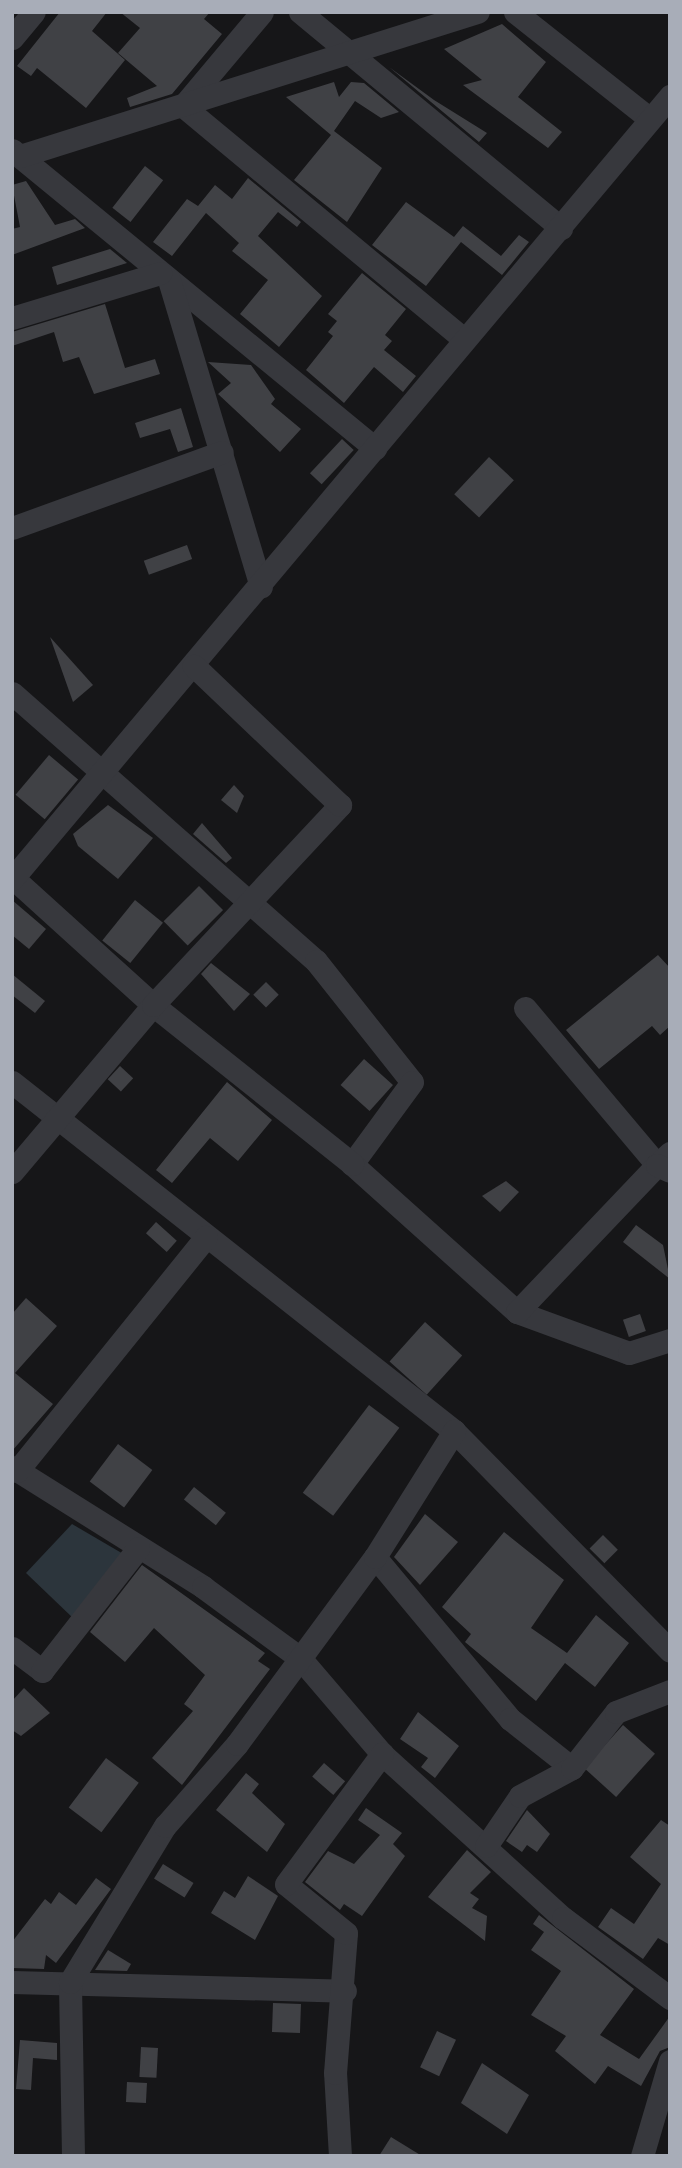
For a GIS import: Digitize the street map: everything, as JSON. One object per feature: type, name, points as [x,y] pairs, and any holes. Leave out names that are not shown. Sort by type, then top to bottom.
[{"type":"street","points":[[12,38],[34,12]]},
{"type":"street","points":[[183,106],[262,12]]},
{"type":"street","points":[[300,12],[561,228]]},
{"type":"street","points":[[16,153],[183,106],[478,12]]},
{"type":"street","points":[[515,12],[650,119]]},
{"type":"street","points":[[670,96],[561,228],[462,338],[261,586],[106,772],[13,878],[153,1006],[352,1164],[517,1312],[629,1353],[670,1340]]},
{"type":"street","points":[[183,106],[462,338]]},
{"type":"street","points":[[16,153],[375,448]]},
{"type":"street","points":[[12,318],[165,276]]},
{"type":"street","points":[[165,276],[222,452],[261,586]]},
{"type":"street","points":[[12,528],[222,452]]},
{"type":"street","points":[[12,1172],[59,1121],[153,1006],[254,904],[340,805],[194,666]]},
{"type":"street","points":[[12,693],[106,772],[316,961],[412,1082],[352,1164]]},
{"type":"street","points":[[517,1312],[666,1163],[525,1008]]},
{"type":"street","points":[[12,1082],[454,1431],[670,1651]]},
{"type":"street","points":[[206,1237],[15,1469],[300,1657],[382,1754],[563,1918],[670,1998]]},
{"type":"street","points":[[73,2156],[70,1982],[165,1826],[300,1657],[375,1557],[454,1431]]},
{"type":"street","points":[[12,1648],[42,1671],[138,1548]]},
{"type":"street","points":[[375,1557],[510,1719],[572,1768]]},
{"type":"street","points":[[486,1846],[520,1796],[572,1768],[616,1712],[670,1691]]},
{"type":"street","points":[[341,2156],[335,2073],[345,1991],[345,1933],[286,1884],[382,1754]]},
{"type":"street","points":[[12,1982],[345,1991]]},
{"type":"street","points":[[642,2156],[670,2060]]},
{"type":"shaded area","points":[[72,1524],[125,1555],[74,1619],[26,1573]]},
{"type":"building","points":[[60,12],[107,12],[92,31],[125,60],[86,108],[37,68],[31,76],[17,66]]},
{"type":"building","points":[[120,12],[210,12],[204,19],[222,34],[172,94],[130,107],[127,98],[157,86],[118,53],[140,28]]},
{"type":"building","points":[[502,24],[546,62],[518,97],[562,132],[548,148],[463,85],[482,80],[444,49]]},
{"type":"building","points":[[389,67],[434,100],[487,133],[479,142]]},
{"type":"building","points":[[334,82],[339,97],[351,82],[364,83],[399,112],[381,118],[355,101],[334,131],[382,168],[347,222],[294,180],[331,135],[286,97]]},
{"type":"building","points":[[145,166],[163,180],[130,222],[112,208]]},
{"type":"building","points":[[248,178],[301,222],[297,227],[278,212],[258,236],[322,296],[279,347],[240,314],[268,280],[232,251],[239,243],[206,213],[172,256],[153,242],[187,199],[198,206],[215,185],[232,199]]},
{"type":"building","points":[[26,181],[55,225],[75,219],[85,228],[12,255],[12,229],[20,227],[12,185]]},
{"type":"building","points":[[406,202],[454,237],[463,226],[501,256],[519,235],[529,242],[502,275],[461,242],[426,286],[372,245]]},
{"type":"building","points":[[110,249],[127,263],[57,285],[52,267]]},
{"type":"building","points":[[362,273],[406,309],[385,335],[392,341],[384,350],[416,376],[403,392],[374,367],[344,403],[306,370],[333,336],[328,332],[337,321],[328,314]]},
{"type":"building","points":[[105,304],[125,368],[155,359],[160,374],[94,394],[79,357],[63,362],[54,332],[12,346],[12,332]]},
{"type":"building","points":[[208,362],[251,365],[275,399],[271,404],[301,429],[280,452],[218,394],[231,383]]},
{"type":"building","points":[[181,408],[193,447],[178,452],[170,429],[140,438],[135,423]]},
{"type":"building","points":[[342,439],[354,450],[322,484],[310,473]]},
{"type":"building","points":[[489,457],[514,480],[479,517],[454,494]]},
{"type":"building","points":[[187,545],[192,559],[149,575],[144,561]]},
{"type":"building","points":[[50,637],[93,685],[73,702]]},
{"type":"building","points":[[49,755],[78,779],[45,819],[16,795]]},
{"type":"building","points":[[234,785],[244,796],[237,813],[221,800]]},
{"type":"building","points":[[108,805],[153,838],[118,879],[78,846],[73,834]]},
{"type":"building","points":[[202,823],[232,858],[226,863],[193,834]]},
{"type":"building","points":[[199,886],[223,910],[188,945],[164,921]]},
{"type":"building","points":[[12,900],[46,929],[29,949],[12,935]]},
{"type":"building","points":[[135,900],[163,923],[130,963],[102,940]]},
{"type":"building","points":[[658,955],[670,968],[670,1026],[660,1035],[652,1026],[599,1069],[566,1030]]},
{"type":"building","points":[[211,963],[250,994],[234,1011],[201,974]]},
{"type":"building","points":[[12,974],[45,1001],[35,1013],[12,995]]},
{"type":"building","points":[[266,982],[279,995],[266,1007],[253,995]]},
{"type":"building","points":[[364,1059],[393,1085],[370,1111],[341,1085]]},
{"type":"building","points":[[120,1066],[133,1078],[121,1091],[108,1079]]},
{"type":"building","points":[[227,1082],[272,1120],[238,1161],[210,1138],[172,1183],[156,1170]]},
{"type":"building","points":[[506,1181],[519,1192],[500,1212],[482,1196]]},
{"type":"building","points":[[156,1222],[177,1241],[167,1252],[146,1233]]},
{"type":"building","points":[[636,1225],[663,1245],[670,1279],[623,1242]]},
{"type":"building","points":[[26,1298],[57,1326],[15,1373],[53,1404],[12,1451],[12,1314]]},
{"type":"building","points":[[640,1314],[646,1331],[629,1337],[623,1320]]},
{"type":"building","points":[[425,1322],[462,1355],[427,1395],[390,1361]]},
{"type":"building","points":[[369,1405],[399,1428],[333,1516],[303,1493]]},
{"type":"building","points":[[118,1444],[152,1470],[124,1507],[90,1482]]},
{"type":"building","points":[[194,1487],[226,1513],[216,1525],[184,1499]]},
{"type":"building","points":[[425,1514],[458,1542],[420,1585],[394,1557]]},
{"type":"building","points":[[504,1532],[564,1580],[531,1628],[567,1653],[596,1615],[629,1643],[595,1687],[565,1663],[536,1701],[465,1642],[471,1634],[442,1607]]},
{"type":"building","points":[[603,1535],[618,1550],[604,1563],[590,1548]]},
{"type":"building","points":[[142,1565],[265,1653],[258,1661],[270,1669],[182,1785],[152,1758],[193,1711],[184,1704],[205,1675],[154,1628],[125,1662],[90,1632]]},
{"type":"building","points":[[24,1688],[50,1713],[21,1736],[12,1730],[12,1701]]},
{"type":"building","points":[[418,1712],[459,1746],[435,1778],[421,1767],[428,1758],[400,1739]]},
{"type":"building","points":[[623,1725],[655,1754],[616,1797],[584,1768]]},
{"type":"building","points":[[106,1758],[139,1783],[101,1832],[69,1808]]},
{"type":"building","points":[[324,1763],[345,1781],[333,1795],[312,1777]]},
{"type":"building","points":[[246,1773],[259,1784],[252,1793],[285,1824],[267,1852],[216,1810]]},
{"type":"building","points":[[366,1808],[402,1833],[393,1844],[405,1856],[362,1916],[344,1904],[340,1910],[305,1882],[328,1851],[354,1864],[380,1835],[358,1820]]},
{"type":"building","points":[[527,1810],[550,1834],[537,1852],[527,1845],[522,1852],[506,1841]]},
{"type":"building","points":[[661,1820],[670,1826],[670,1945],[658,1938],[643,1959],[598,1927],[611,1908],[634,1924],[661,1884],[630,1857]]},
{"type":"building","points":[[467,1850],[491,1872],[470,1893],[479,1899],[472,1908],[487,1916],[485,1941],[428,1897]]},
{"type":"building","points":[[163,1864],[194,1883],[185,1897],[154,1878]]},
{"type":"building","points":[[248,1876],[278,1896],[255,1940],[211,1913],[224,1891],[235,1898]]},
{"type":"building","points":[[96,1878],[111,1889],[56,1963],[46,1955],[44,1969],[12,1968],[12,1942],[45,1899],[51,1904],[59,1892],[76,1905]]},
{"type":"building","points":[[539,1915],[634,1989],[600,2035],[639,2059],[670,2016],[670,2047],[660,2051],[641,2086],[608,2066],[595,2084],[555,2051],[566,2036],[531,2015],[561,1971],[531,1950],[544,1932],[533,1924]]},
{"type":"building","points":[[108,1950],[131,1964],[127,1971],[95,1970]]},
{"type":"building","points":[[273,2003],[301,2004],[300,2033],[272,2032]]},
{"type":"building","points":[[437,2031],[456,2040],[439,2076],[420,2067]]},
{"type":"building","points":[[20,2040],[57,2043],[57,2060],[33,2058],[31,2090],[16,2089]]},
{"type":"building","points":[[141,2047],[158,2048],[156,2078],[139,2077]]},
{"type":"building","points":[[482,2063],[529,2095],[507,2134],[461,2103]]},
{"type":"building","points":[[127,2082],[147,2083],[146,2103],[126,2102]]},
{"type":"building","points":[[391,2137],[422,2156],[379,2156]]}]
